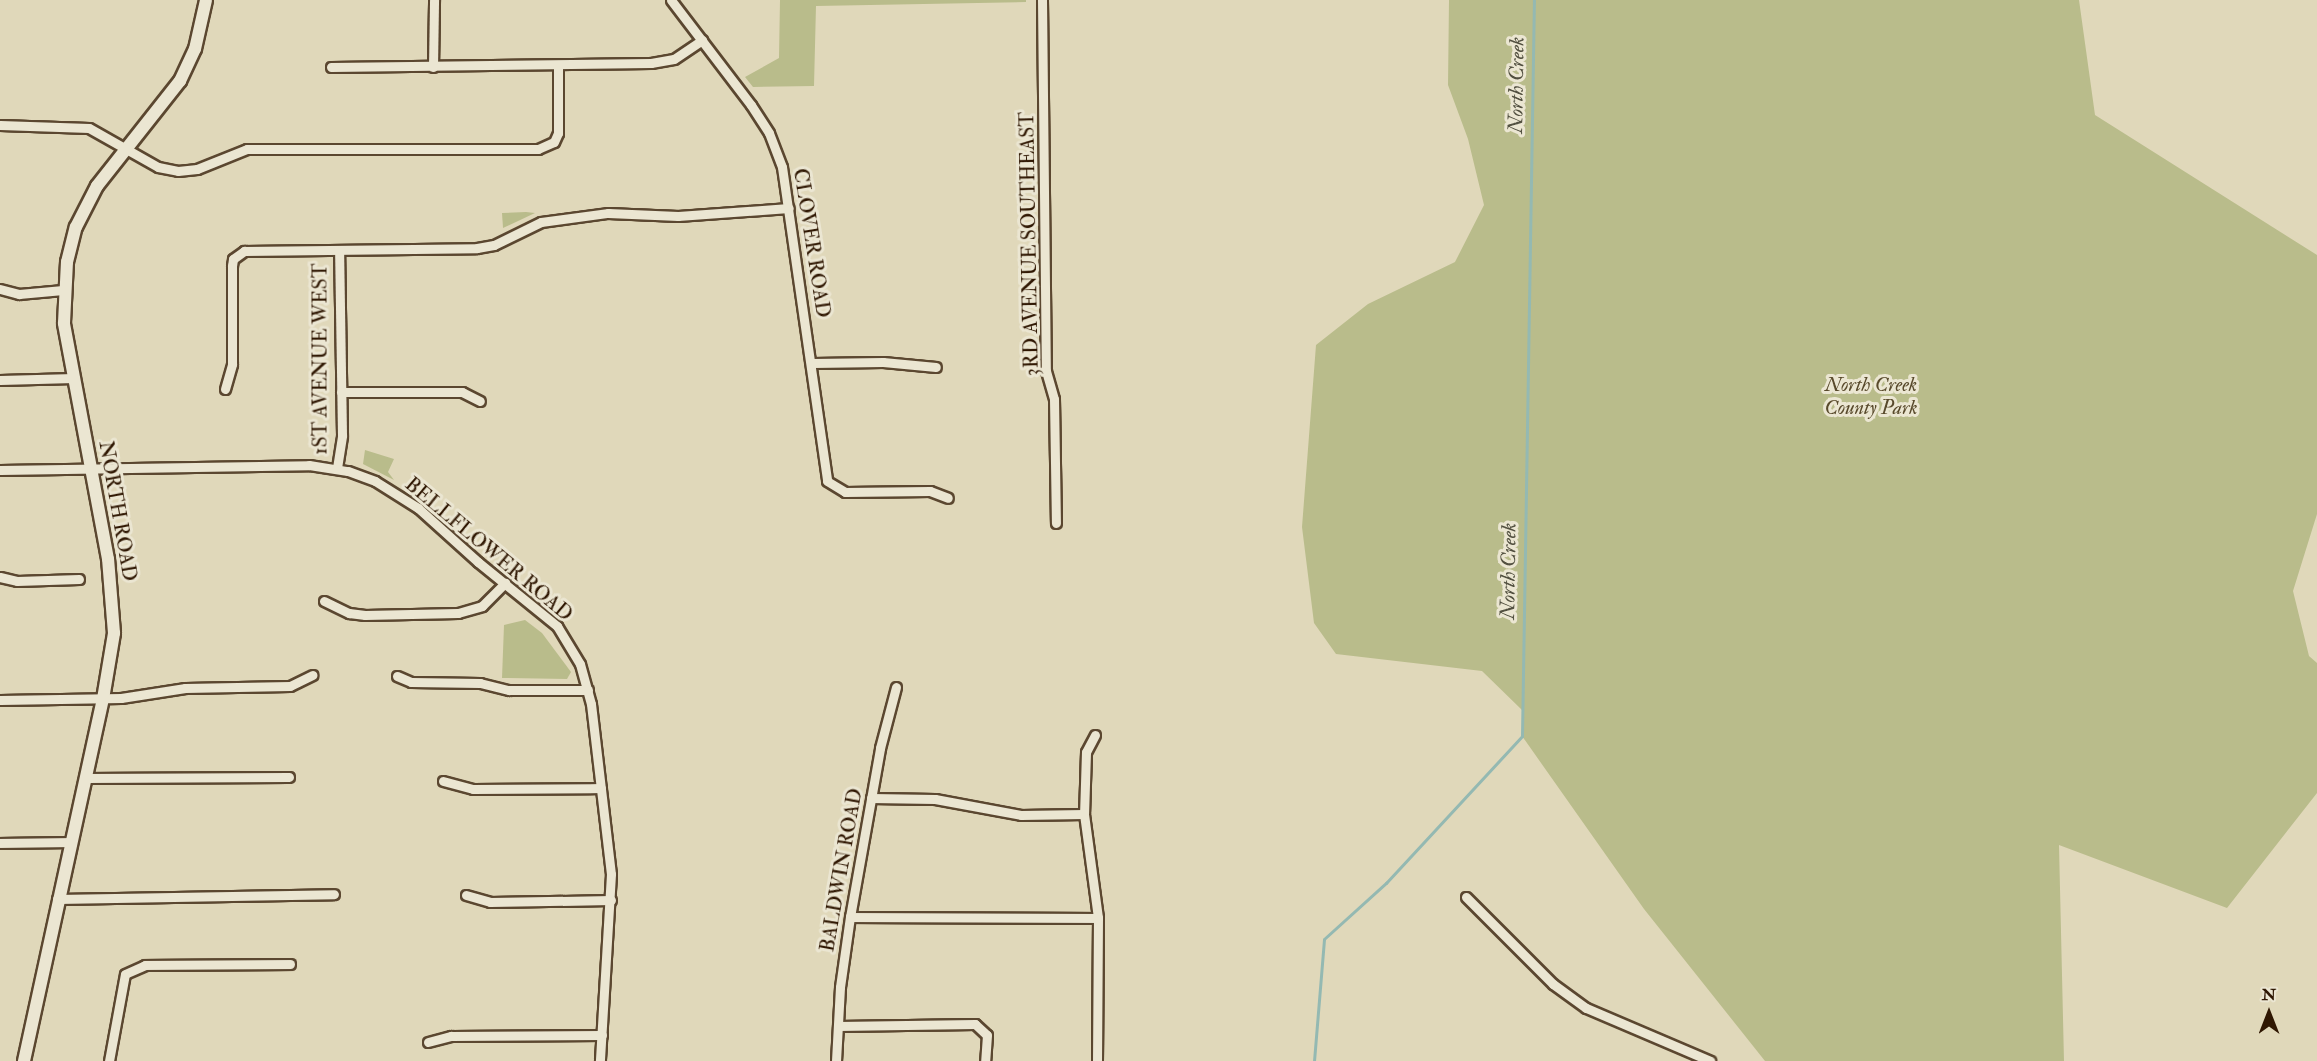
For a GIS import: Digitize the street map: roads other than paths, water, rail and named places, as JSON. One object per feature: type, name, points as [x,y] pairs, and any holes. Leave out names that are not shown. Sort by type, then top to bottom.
[{"type":"street","name":"NORTH ROAD","points":[[24,1061],[57,899],[104,699],[114,606],[64,323],[63,290],[71,245],[82,213],[126,149],[161,110],[185,73],[198,39],[206,0]]},
{"type":"street","points":[[433,67],[434,0]]},
{"type":"street","name":"CLOVER ROAD","points":[[670,0],[769,133],[782,167],[813,363],[825,475],[832,487],[845,492],[930,490],[948,498]]},
{"type":"street","name":"3RD AVENUE SOUTHEAST","points":[[1042,0],[1046,371],[1054,399],[1056,523]]},
{"type":"street","points":[[332,67],[663,62],[702,40]]},
{"type":"street","points":[[0,125],[78,125],[97,132],[158,167],[178,171],[197,169],[247,149],[538,148],[554,142],[558,133],[558,65]]},
{"type":"street","points":[[225,389],[232,364],[232,266],[233,259],[244,251],[477,248],[494,245],[541,222],[608,213],[678,216],[789,208]]},
{"type":"street","name":"1ST AVENUE WEST","points":[[337,468],[341,392],[339,250]]},
{"type":"street","points":[[0,289],[19,294],[63,290]]},
{"type":"street","points":[[813,363],[883,362],[936,367]]},
{"type":"street","points":[[0,380],[74,378]]},
{"type":"street","points":[[341,392],[462,392],[480,401]]},
{"type":"street","name":"BELLFLOWER ROAD","points":[[0,470],[309,465],[337,468],[375,481],[403,498],[557,626],[575,653],[588,690],[601,788],[611,900],[600,1061]]},
{"type":"street","points":[[0,577],[16,580],[79,579]]},
{"type":"street","points":[[324,601],[349,614],[458,613],[482,606],[505,583]]},
{"type":"street","points":[[0,700],[104,699],[185,688],[290,686],[313,675]]},
{"type":"street","points":[[397,676],[411,682],[480,683],[508,690],[588,690]]},
{"type":"street","name":"BALDWIN ROAD","points":[[836,1061],[850,917],[871,798],[896,687]]},
{"type":"street","points":[[1095,735],[1086,752],[1084,814],[1098,918],[1097,1061]]},
{"type":"street","points":[[85,777],[289,777]]},
{"type":"street","points":[[443,781],[473,789],[601,788]]},
{"type":"street","points":[[871,798],[935,800],[1021,814],[1084,814]]},
{"type":"street","points":[[0,843],[70,842]]},
{"type":"street","points":[[57,899],[334,894]]},
{"type":"street","points":[[466,895],[490,902],[611,900]]},
{"type":"street","points":[[1466,897],[1553,984],[1586,1008],[1710,1061]]},
{"type":"street","points":[[850,917],[1098,918]]},
{"type":"street","points":[[109,1061],[125,974],[145,965],[290,964]]},
{"type":"street","points":[[838,1026],[975,1024],[987,1035],[985,1061]]},
{"type":"street","points":[[428,1042],[451,1036],[602,1035]]},
{"type":"waterway","name":"North Creek","points":[[1314,1061],[1324,939],[1386,883],[1522,736],[1534,0]]},
{"type":"park label","name":"North Creek County Park","points":[[1871,396]]}]
